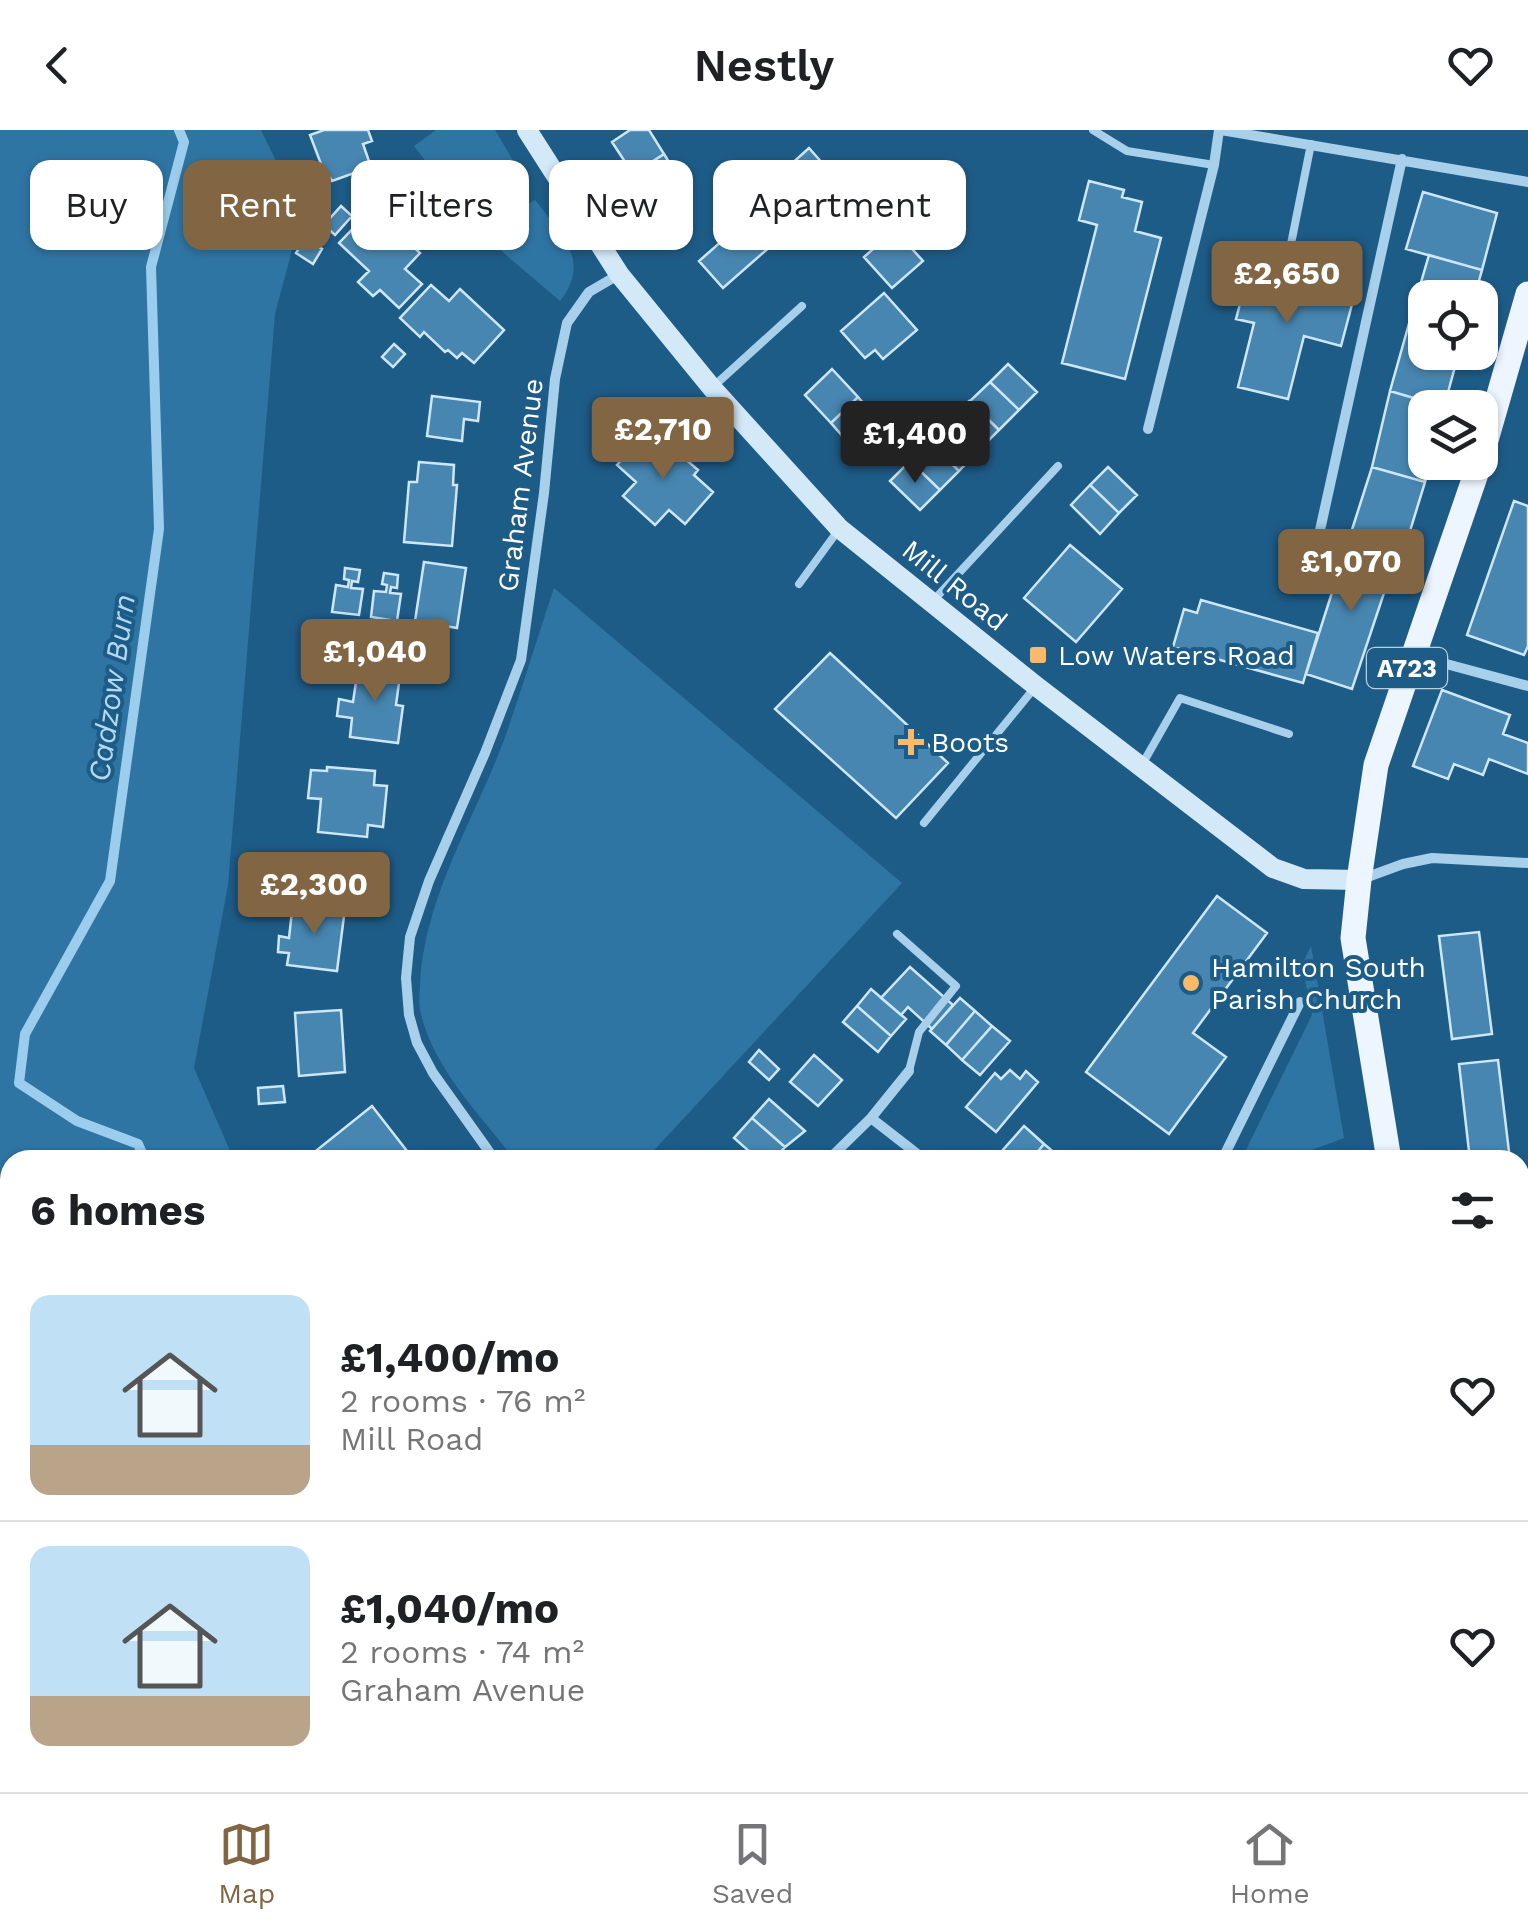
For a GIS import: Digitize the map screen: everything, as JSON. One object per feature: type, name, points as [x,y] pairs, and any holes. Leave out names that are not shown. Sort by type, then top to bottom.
[{"type":"main road","name":"Mill Road","points":[[527,130],[619,274],[712,388],[839,528],[1273,868],[1304,880],[1359,880]]},
{"type":"main road","name":"A723","points":[[1498,399],[1528,294]]},
{"type":"main road","name":"A723","points":[[1387,1150],[1354,938],[1359,880],[1376,765],[1474,480]]},
{"type":"street","points":[[1148,429],[1220,130],[1528,182]]},
{"type":"street","points":[[1307,589],[1402,159]]},
{"type":"street","name":"Graham Avenue","points":[[488,1150],[416,1043],[406,978],[410,937],[429,881],[521,660],[555,379],[567,323],[589,292],[619,274]]},
{"type":"street","points":[[1412,654],[1528,686]]},
{"type":"street","points":[[1359,880],[1432,858],[1528,862]]},
{"type":"street","points":[[1227,1150],[1300,1002]]},
{"type":"street","points":[[838,1150],[909,1071]]},
{"type":"street","points":[[870,1118],[911,1150]]},
{"type":"lane","points":[[1093,130],[1127,151],[1214,165]]},
{"type":"lane","points":[[1286,269],[1311,144]]},
{"type":"lane","points":[[712,388],[802,306]]},
{"type":"lane","points":[[932,602],[1058,466]]},
{"type":"lane","points":[[799,584],[839,528]]},
{"type":"lane","points":[[924,823],[1036,686]]},
{"type":"lane","points":[[1141,767],[1180,698],[1289,734]]},
{"type":"lane","points":[[897,934],[956,986],[920,1032],[909,1071]]},
{"type":"shaded area","points":[[0,130],[261,130],[276,160],[183,160],[183,250],[292,250],[275,314],[228,885],[194,1068],[230,1150],[0,1150]]},
{"type":"shaded area","points":[[436,130],[495,130],[513,160],[425,160],[414,146]]},
{"type":"shaded area","points":[[535,200],[549,218],[549,250],[570,250],[573,260],[569,287],[560,301],[500,250],[529,250],[529,203]]},
{"type":"shaded area","points":[[554,588],[902,883],[654,1150],[507,1150],[447,1073],[427,1034],[420,1010],[420,983],[431,920],[504,740]]},
{"type":"shaded area","points":[[1311,946],[1344,1138],[1312,1150],[1246,1150],[1312,1015],[1302,965]]},
{"type":"building","points":[[324,130],[368,130],[372,141],[363,144],[369,160],[351,160],[351,174],[332,181],[331,160],[319,160],[310,135]]},
{"type":"building","points":[[630,130],[649,130],[664,154],[655,160],[624,160],[612,142]]},
{"type":"building","points":[[809,148],[820,160],[796,160]]},
{"type":"building","points":[[1089,181],[1124,190],[1122,197],[1142,202],[1135,231],[1161,238],[1125,379],[1062,363],[1097,225],[1079,220]]},
{"type":"building","points":[[1423,192],[1497,213],[1482,270],[1406,249]]},
{"type":"building","points":[[341,206],[351,215],[335,235],[331,231],[331,217]]},
{"type":"building","points":[[351,231],[351,250],[417,250],[420,253],[405,269],[422,284],[399,308],[380,290],[373,296],[358,282],[369,271],[339,243]]},
{"type":"building","points":[[713,249],[766,250],[723,288],[699,261]]},
{"type":"building","points":[[298,250],[321,250],[313,264],[296,253]]},
{"type":"building","points":[[872,250],[913,250],[923,261],[892,288],[864,257]]},
{"type":"building","points":[[1429,255],[1482,270],[1479,280],[1422,280]]},
{"type":"building","points":[[1250,266],[1355,293],[1341,346],[1304,336],[1288,399],[1238,387],[1254,323],[1236,319]]},
{"type":"building","points":[[431,285],[449,301],[460,289],[504,330],[474,363],[462,353],[457,358],[448,350],[445,352],[424,332],[420,337],[400,318]]},
{"type":"building","points":[[884,293],[917,330],[883,359],[875,350],[865,358],[841,331]]},
{"type":"building","points":[[1408,327],[1408,370],[1454,370],[1449,390],[1408,390],[1408,396],[1390,391]]},
{"type":"building","points":[[394,344],[405,354],[393,367],[382,357]]},
{"type":"building","points":[[1008,364],[1037,392],[1019,410],[990,382]]},
{"type":"building","points":[[832,369],[858,397],[831,423],[805,395]]},
{"type":"building","points":[[990,382],[1019,410],[999,430],[970,401]]},
{"type":"building","points":[[1390,391],[1408,396],[1408,477],[1372,467]]},
{"type":"building","points":[[432,396],[480,402],[478,421],[464,419],[462,441],[427,436]]},
{"type":"building","points":[[858,397],[881,423],[852,447],[831,423]]},
{"type":"building","points":[[969,401],[999,430],[979,450],[950,421]]},
{"type":"building","points":[[950,421],[979,450],[959,471],[929,442]]},
{"type":"building","points":[[647,433],[698,470],[694,475],[713,492],[685,524],[669,510],[655,525],[623,496],[636,482],[617,465]]},
{"type":"building","points":[[929,442],[959,471],[940,490],[910,461]]},
{"type":"building","points":[[910,461],[940,490],[920,510],[890,481]]},
{"type":"building","points":[[419,462],[454,465],[453,485],[457,485],[452,546],[404,542],[409,482],[417,482]]},
{"type":"building","points":[[1108,467],[1137,495],[1119,513],[1090,485]]},
{"type":"building","points":[[1372,467],[1425,482],[1403,554],[1349,539]]},
{"type":"building","points":[[1090,485],[1119,513],[1100,534],[1071,505]]},
{"type":"building","points":[[1514,501],[1528,506],[1528,646],[1524,655],[1467,635]]},
{"type":"building","points":[[1349,539],[1397,554],[1352,689],[1306,674]]},
{"type":"building","points":[[1070,545],[1122,589],[1076,642],[1024,598]]},
{"type":"building","points":[[424,562],[466,568],[457,628],[415,621]]},
{"type":"building","points":[[345,568],[360,570],[358,582],[352,581],[351,588],[363,589],[359,615],[332,612],[336,585],[348,587]]},
{"type":"building","points":[[384,573],[398,575],[397,588],[391,587],[390,593],[401,594],[397,621],[371,617],[374,591],[386,592],[387,585],[382,584]]},
{"type":"building","points":[[1201,600],[1318,633],[1303,683],[1173,647],[1184,609],[1197,613]]},
{"type":"building","points":[[830,653],[948,763],[896,818],[775,709]]},
{"type":"building","points":[[359,662],[401,668],[396,705],[403,706],[398,743],[350,737],[352,718],[337,716],[339,699],[353,702]]},
{"type":"building","points":[[1442,690],[1510,715],[1503,734],[1528,743],[1528,774],[1489,759],[1483,775],[1454,764],[1448,779],[1413,766]]},
{"type":"building","points":[[327,767],[375,771],[374,785],[387,786],[383,827],[368,825],[367,837],[318,832],[321,799],[308,798],[311,770],[327,771]]},
{"type":"building","name":"Hamilton South Parish Church","points":[[1217,896],[1267,933],[1193,1033],[1226,1057],[1169,1134],[1086,1072]]},
{"type":"building","points":[[293,902],[345,908],[337,971],[287,965],[289,953],[278,952],[279,936],[289,938]]},
{"type":"building","points":[[1479,932],[1492,1034],[1452,1039],[1439,936]]},
{"type":"building","points":[[910,967],[953,1005],[932,1029],[908,1007],[901,1015],[881,998]]},
{"type":"building","points":[[871,989],[906,1019],[891,1036],[857,1006]]},
{"type":"building","points":[[960,998],[975,1011],[946,1045],[930,1031]]},
{"type":"building","points":[[857,1006],[891,1036],[878,1052],[843,1022]]},
{"type":"building","points":[[341,1010],[345,1072],[299,1076],[295,1013]]},
{"type":"building","points":[[975,1011],[992,1026],[962,1060],[946,1045]]},
{"type":"building","points":[[992,1026],[1010,1041],[980,1075],[962,1060]]},
{"type":"building","points":[[759,1050],[779,1069],[769,1080],[749,1062]]},
{"type":"building","points":[[814,1055],[842,1080],[818,1106],[790,1082]]},
{"type":"building","points":[[1498,1060],[1509,1150],[1469,1150],[1459,1064]]},
{"type":"building","points":[[1010,1070],[1020,1079],[1026,1071],[1038,1082],[996,1132],[966,1107],[995,1073],[1001,1079]]},
{"type":"building","points":[[283,1086],[285,1102],[259,1104],[258,1088]]},
{"type":"building","points":[[769,1099],[805,1131],[785,1147],[752,1118]]},
{"type":"building","points":[[372,1106],[406,1150],[317,1150]]},
{"type":"building","points":[[752,1118],[785,1147],[748,1150],[734,1138]]},
{"type":"building","points":[[1024,1126],[1044,1144],[1039,1150],[1003,1150]]},
{"type":"waterway","name":"Cadzow Burn","points":[[141,1150],[138,1144],[77,1121],[19,1083],[25,1034],[110,881],[159,529],[151,267],[184,142],[179,130]]},
{"type":"place","name":"Low Waters Road","points":[[1038,655]]},
{"type":"place","name":"Boots","points":[[911,742]]},
{"type":"place","name":"Hamilton South Parish Church","points":[[1191,983]]}]
